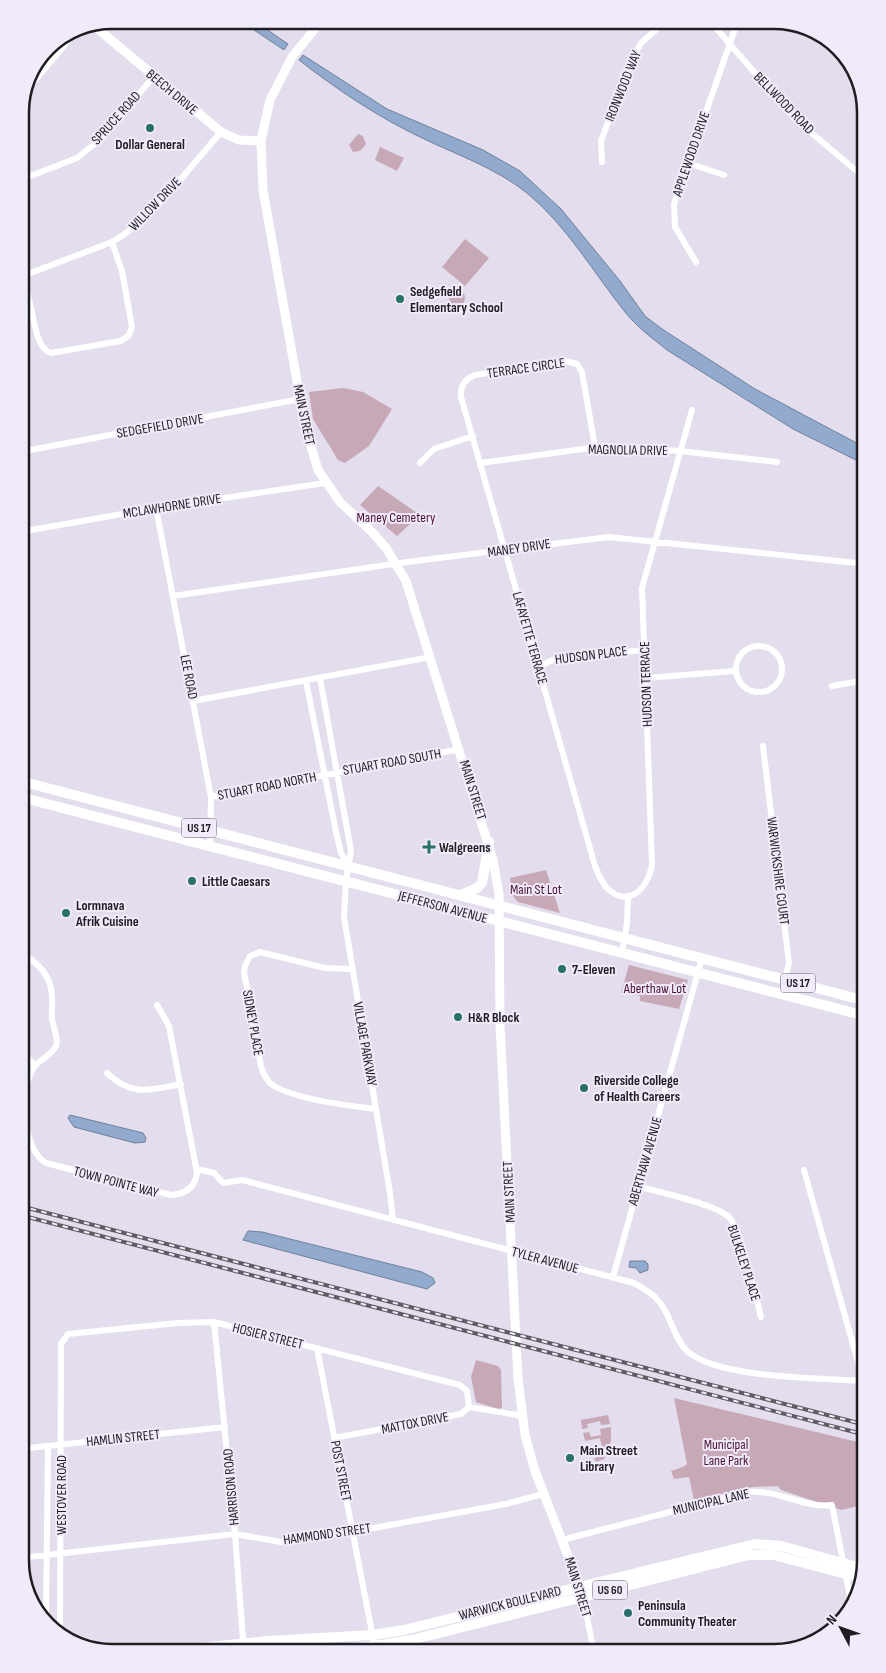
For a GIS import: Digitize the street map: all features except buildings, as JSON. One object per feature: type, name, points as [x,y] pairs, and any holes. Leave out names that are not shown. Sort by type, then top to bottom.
[{"type":"main road","name":"MAIN STREET","points":[[315,29],[292,57],[270,100],[261,141],[262,190],[310,446],[325,483],[340,502],[377,537],[396,564],[411,594],[489,842],[499,886],[500,1022],[518,1379],[530,1453],[543,1494],[583,1597]]},
{"type":"main road","name":"BEECH DRIVE","points":[[99,30],[221,132],[240,140],[261,141]]},
{"type":"main road","name":"JEFFERSON AVENUE","points":[[29,784],[857,999]]},
{"type":"main road","name":"JEFFERSON AVENUE","points":[[29,799],[857,1014]]},
{"type":"main road","points":[[460,895],[477,888],[482,883],[489,842]]},
{"type":"main road","name":"WARWICK BOULEVARD","points":[[257,1644],[266,1641],[404,1630],[755,1544],[781,1546],[845,1568],[856,1575]]},
{"type":"main road","name":"WARWICK BOULEVARD","points":[[395,1644],[749,1555],[774,1555],[857,1569]]},
{"type":"street","name":"IRONWOOD WAY","points":[[602,162],[601,141],[632,58],[642,42],[657,29]]},
{"type":"street","name":"BELLWOOD ROAD","points":[[716,29],[795,119],[857,171]]},
{"type":"street","name":"APPLEWOOD DRIVE","points":[[696,262],[675,227],[674,204],[734,29]]},
{"type":"street","points":[[36,79],[68,42]]},
{"type":"street","name":"SPRUCE ROAD","points":[[29,177],[77,158],[102,138],[154,76]]},
{"type":"street","name":"WILLOW DRIVE","points":[[29,274],[112,242],[143,220],[221,132]]},
{"type":"street","points":[[688,163],[724,176]]},
{"type":"street","points":[[29,294],[40,346],[46,352],[51,354],[121,341],[129,335],[132,326],[122,270],[112,242]]},
{"type":"street","name":"TERRACE CIRCLE","points":[[479,374],[566,360],[577,364],[582,372],[595,447]]},
{"type":"street","name":"LAFAYETTE TERRACE","points":[[479,374],[465,381],[461,392],[538,667],[595,866],[606,887],[617,894],[628,896]]},
{"type":"street","name":"SEDGEFIELD DRIVE","points":[[29,450],[300,399]]},
{"type":"street","name":"HUDSON TERRACE","points":[[628,896],[644,888],[650,876],[652,865],[642,588],[692,410]]},
{"type":"street","points":[[420,462],[434,449],[473,436]]},
{"type":"street","name":"MAGNOLIA DRIVE","points":[[480,463],[595,447],[680,451],[777,462]]},
{"type":"street","name":"MCLAWHORNE DRIVE","points":[[29,530],[156,508],[325,483]]},
{"type":"street","name":"LEE ROAD","points":[[156,508],[211,797],[212,831],[210,846]]},
{"type":"street","name":"MANEY DRIVE","points":[[173,596],[588,538],[630,538],[857,563]]},
{"type":"street","points":[[757,645],[773,650],[782,666],[778,682],[764,692],[746,689],[740,684],[736,671],[741,654],[745,649],[757,645]]},
{"type":"street","name":"HUDSON PLACE","points":[[538,667],[557,658],[644,650]]},
{"type":"street","points":[[193,701],[431,657]]},
{"type":"street","points":[[646,678],[736,671]]},
{"type":"street","name":"VILLAGE PARKWAY","points":[[320,678],[351,851],[346,881],[344,918],[393,1220]]},
{"type":"street","points":[[306,681],[341,853],[349,866]]},
{"type":"street","points":[[832,686],[857,682]]},
{"type":"street","name":"WARWICKSHIRE COURT","points":[[763,746],[789,963],[781,994]]},
{"type":"street","name":"STUART ROAD SOUTH","points":[[324,775],[460,749]]},
{"type":"street","name":"STUART ROAD NORTH","points":[[211,797],[324,775]]},
{"type":"street","points":[[331,808],[343,806]]},
{"type":"street","points":[[622,953],[628,896]]},
{"type":"street","name":"SIDNEY PLACE","points":[[352,969],[325,968],[260,952],[246,960],[244,972],[261,1067],[268,1081],[293,1093],[332,1103],[376,1109]]},
{"type":"street","points":[[29,958],[44,972],[53,997],[52,1016],[56,1042],[53,1050],[35,1066],[29,1059]]},
{"type":"street","name":"ABERTHAW AVENUE","points":[[613,1277],[702,958]]},
{"type":"street","points":[[156,1005],[169,1026],[197,1169]]},
{"type":"street","name":"TOWN POINTE WAY","points":[[29,1081],[35,1066]]},
{"type":"street","points":[[107,1073],[117,1083],[135,1090],[181,1084]]},
{"type":"street","name":"TOWN POINTE WAY","points":[[29,1130],[32,1146],[40,1160],[171,1195],[184,1192],[191,1187],[196,1179],[197,1169]]},
{"type":"street","name":"TYLER AVENUE","points":[[197,1169],[214,1173],[223,1183],[242,1180],[634,1283],[657,1299],[678,1340],[687,1350],[710,1365],[738,1372],[857,1380]]},
{"type":"street","points":[[804,1170],[857,1353]]},
{"type":"street","name":"BULKELEY PLACE","points":[[638,1186],[715,1209],[729,1218],[738,1234],[761,1317]]},
{"type":"street","name":"HOSIER STREET","points":[[61,1354],[62,1341],[71,1332],[178,1323],[214,1322],[460,1385],[467,1391],[469,1408]]},
{"type":"street","name":"HARRISON ROAD","points":[[214,1322],[244,1644]]},
{"type":"street","name":"POST STREET","points":[[318,1348],[374,1644]]},
{"type":"street","name":"WESTOVER ROAD","points":[[59,1625],[61,1354]]},
{"type":"street","name":"MATTOX DRIVE","points":[[334,1438],[461,1414],[469,1408],[523,1416]]},
{"type":"street","name":"HAMLIN STREET","points":[[29,1448],[225,1427]]},
{"type":"street","name":"WESTOVER ROAD","points":[[46,1612],[48,1446]]},
{"type":"street","name":"MUNICIPAL LANE","points":[[562,1540],[733,1495],[761,1491],[823,1507],[832,1505],[845,1568]]},
{"type":"street","name":"HAMMOND STREET","points":[[29,1557],[235,1534],[281,1542],[501,1505],[543,1494]]},
{"type":"street","points":[[845,1568],[850,1596]]},
{"type":"street","name":"MAIN STREET","points":[[583,1597],[592,1644]]},
{"type":"green space","points":[[358,134],[363,136],[366,144],[360,151],[353,152],[349,145]]},
{"type":"green space","points":[[380,147],[404,158],[397,171],[375,160]]},
{"type":"green space","points":[[465,239],[489,258],[465,286],[442,267]]},
{"type":"green space","points":[[457,290],[463,292],[465,298],[463,304],[457,306],[451,304],[449,298],[451,292]]},
{"type":"green space","points":[[343,388],[363,392],[392,409],[369,446],[345,463],[338,460],[313,419],[309,392]]},
{"type":"green space","name":"Maney Cemetery","points":[[378,486],[420,515],[397,536],[360,505]]},
{"type":"green space","name":"Main St Lot","points":[[546,870],[560,913],[518,902],[512,895],[510,878]]},
{"type":"green space","name":"Aberthaw Lot","points":[[629,965],[688,980],[679,1009],[640,1001],[640,996],[628,992],[621,993]]},
{"type":"green space","points":[[476,1360],[498,1366],[501,1370],[502,1408],[498,1409],[476,1402],[471,1377]]},
{"type":"green space","name":"Municipal Lane Park","points":[[674,1398],[857,1442],[857,1506],[841,1510],[781,1490],[778,1486],[753,1487],[694,1500],[689,1477],[674,1479],[671,1471],[687,1464]]},
{"type":"green space","points":[[608,1415],[610,1424],[601,1425],[600,1421],[587,1424],[588,1428],[582,1429],[581,1420]]},
{"type":"green space","points":[[611,1427],[611,1441],[604,1459],[596,1462],[594,1458],[604,1456],[600,1438],[585,1441],[583,1433],[589,1432],[591,1437],[601,1435],[600,1429]]},
{"type":"water","points":[[252,29],[266,29],[288,44],[284,50]]},
{"type":"water","points":[[303,55],[387,109],[483,150],[520,171],[561,209],[620,281],[645,316],[755,389],[857,443],[857,461],[793,429],[667,350],[630,317],[555,220],[527,193],[502,176],[404,129],[373,111],[342,92],[299,60]]},
{"type":"water","points":[[70,1115],[143,1133],[146,1138],[145,1142],[135,1143],[74,1127],[68,1118]]},
{"type":"water","points":[[248,1231],[262,1232],[422,1272],[433,1278],[435,1283],[427,1289],[243,1240]]},
{"type":"water","points":[[630,1261],[645,1261],[648,1264],[648,1270],[640,1273],[636,1268],[629,1267]]},
{"type":"railway","points":[[29,1208],[857,1423]]},
{"type":"railway","points":[[29,1217],[857,1433]]},
{"type":"place","name":"Dollar General","points":[[150,128]]},
{"type":"place","name":"Sedgefield Elementary School","points":[[400,299]]},
{"type":"place","name":"Walgreens","points":[[429,847]]},
{"type":"place","name":"Little Caesars","points":[[192,881]]},
{"type":"place","name":"Lormnava Afrik Cuisine","points":[[66,913]]},
{"type":"place","name":"7-Eleven","points":[[562,969]]},
{"type":"place","name":"H&R Block","points":[[458,1017]]},
{"type":"place","name":"Riverside College of Health Careers","points":[[584,1088]]},
{"type":"place","name":"Main Street Library","points":[[570,1458]]},
{"type":"place","name":"Peninsula Community Theater","points":[[628,1613]]}]
